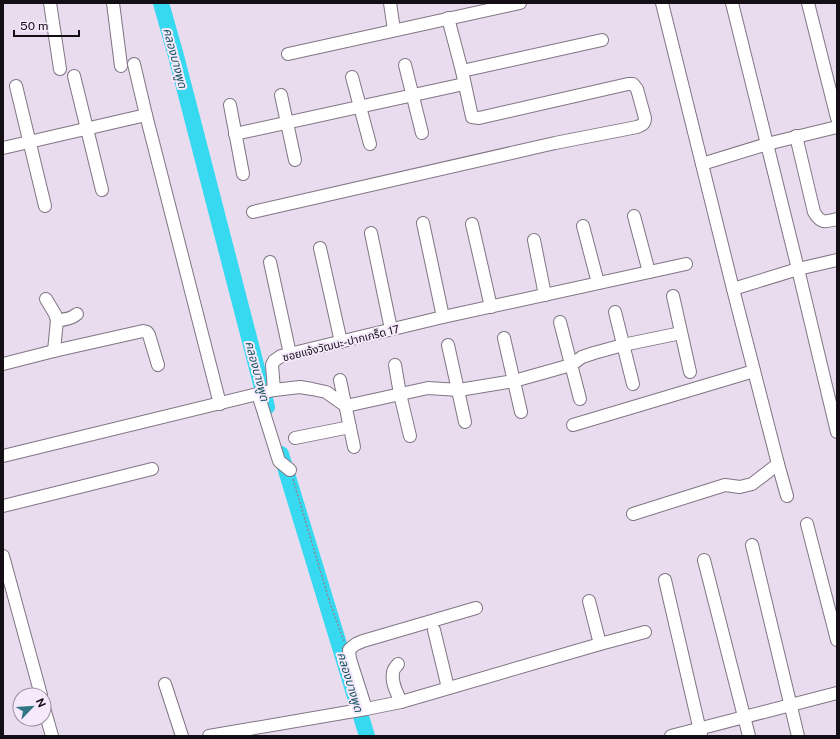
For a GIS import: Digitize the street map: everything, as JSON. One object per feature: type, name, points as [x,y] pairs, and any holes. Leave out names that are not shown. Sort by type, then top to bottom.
[{"type":"street","points":[[50,3],[60,69]]},
{"type":"street","points":[[113,3],[120,66]]},
{"type":"street","points":[[390,3],[394,30]]},
{"type":"street","points":[[288,54],[520,3]]},
{"type":"street","points":[[662,3],[733,289],[787,496]]},
{"type":"street","points":[[732,3],[837,432]]},
{"type":"street","points":[[808,3],[837,118]]},
{"type":"street","points":[[253,212],[555,143],[637,127],[645,122],[646,118],[637,89],[633,84],[479,118],[472,117],[448,18]]},
{"type":"street","points":[[462,71],[602,40]]},
{"type":"street","points":[[134,64],[220,404]]},
{"type":"street","points":[[405,65],[422,133]]},
{"type":"street","points":[[74,76],[102,190]]},
{"type":"street","points":[[352,77],[370,144]]},
{"type":"street","points":[[235,134],[464,84]]},
{"type":"street","points":[[16,86],[45,206]]},
{"type":"street","points":[[281,94],[295,160]]},
{"type":"street","points":[[230,105],[243,174]]},
{"type":"street","points":[[3,148],[146,115]]},
{"type":"street","points":[[702,164],[796,136],[837,127]]},
{"type":"street","points":[[796,136],[814,212],[818,219],[824,222],[837,219]]},
{"type":"street","points":[[634,216],[649,272]]},
{"type":"street","points":[[423,224],[443,317]]},
{"type":"street","points":[[472,224],[491,307]]},
{"type":"street","points":[[583,226],[598,283]]},
{"type":"street","points":[[371,233],[391,330]]},
{"type":"street","points":[[534,240],[545,295]]},
{"type":"street","points":[[320,248],[341,342]]},
{"type":"street","points":[[733,289],[798,269],[837,260]]},
{"type":"street","points":[[270,262],[290,354]]},
{"type":"street","name":"ซอยแจ้งวัฒนะ-ปากเกร็ด 17","points":[[264,393],[272,365],[274,361],[281,356],[443,317],[686,264]]},
{"type":"street","points":[[673,296],[690,372]]},
{"type":"street","points":[[46,299],[57,320],[54,351]]},
{"type":"street","points":[[615,312],[633,384]]},
{"type":"street","points":[[57,320],[65,320],[77,314]]},
{"type":"street","points":[[560,322],[580,399]]},
{"type":"street","points":[[3,364],[143,331],[150,335],[158,365]]},
{"type":"street","points":[[3,456],[264,393],[300,387],[326,392],[346,406],[428,388],[459,390],[514,381],[571,365],[582,357],[623,344],[681,333]]},
{"type":"street","points":[[504,338],[521,412]]},
{"type":"street","points":[[448,345],[465,422]]},
{"type":"street","points":[[395,365],[410,436]]},
{"type":"street","points":[[573,425],[754,371]]},
{"type":"street","points":[[340,380],[354,447]]},
{"type":"street","points":[[264,393],[279,461],[290,470]]},
{"type":"street","points":[[295,438],[350,427]]},
{"type":"street","points":[[632,514],[725,485],[740,487],[752,484],[778,464]]},
{"type":"street","points":[[3,506],[152,469]]},
{"type":"street","points":[[807,524],[837,640]]},
{"type":"street","points":[[752,545],[798,736]]},
{"type":"street","points":[[3,556],[39,687]]},
{"type":"street","points":[[704,560],[749,736]]},
{"type":"street","points":[[665,580],[700,732]]},
{"type":"street","points":[[589,601],[600,644]]},
{"type":"street","points":[[360,710],[350,659],[349,650],[352,647],[363,641],[476,608]]},
{"type":"street","points":[[434,630],[448,688]]},
{"type":"street","points":[[209,736],[401,702],[645,632]]},
{"type":"street","points":[[398,664],[392,673],[395,688],[401,702]]},
{"type":"street","points":[[165,684],[182,736]]},
{"type":"street","points":[[671,736],[700,732],[744,717],[837,693]]},
{"type":"path","points":[[290,470],[330,603],[342,639],[349,650]]},
{"type":"waterway","name":"คลองบางพูด","points":[[161,3],[267,407]]},
{"type":"waterway","name":"คลองบางพูด","points":[[281,454],[367,736]]}]
